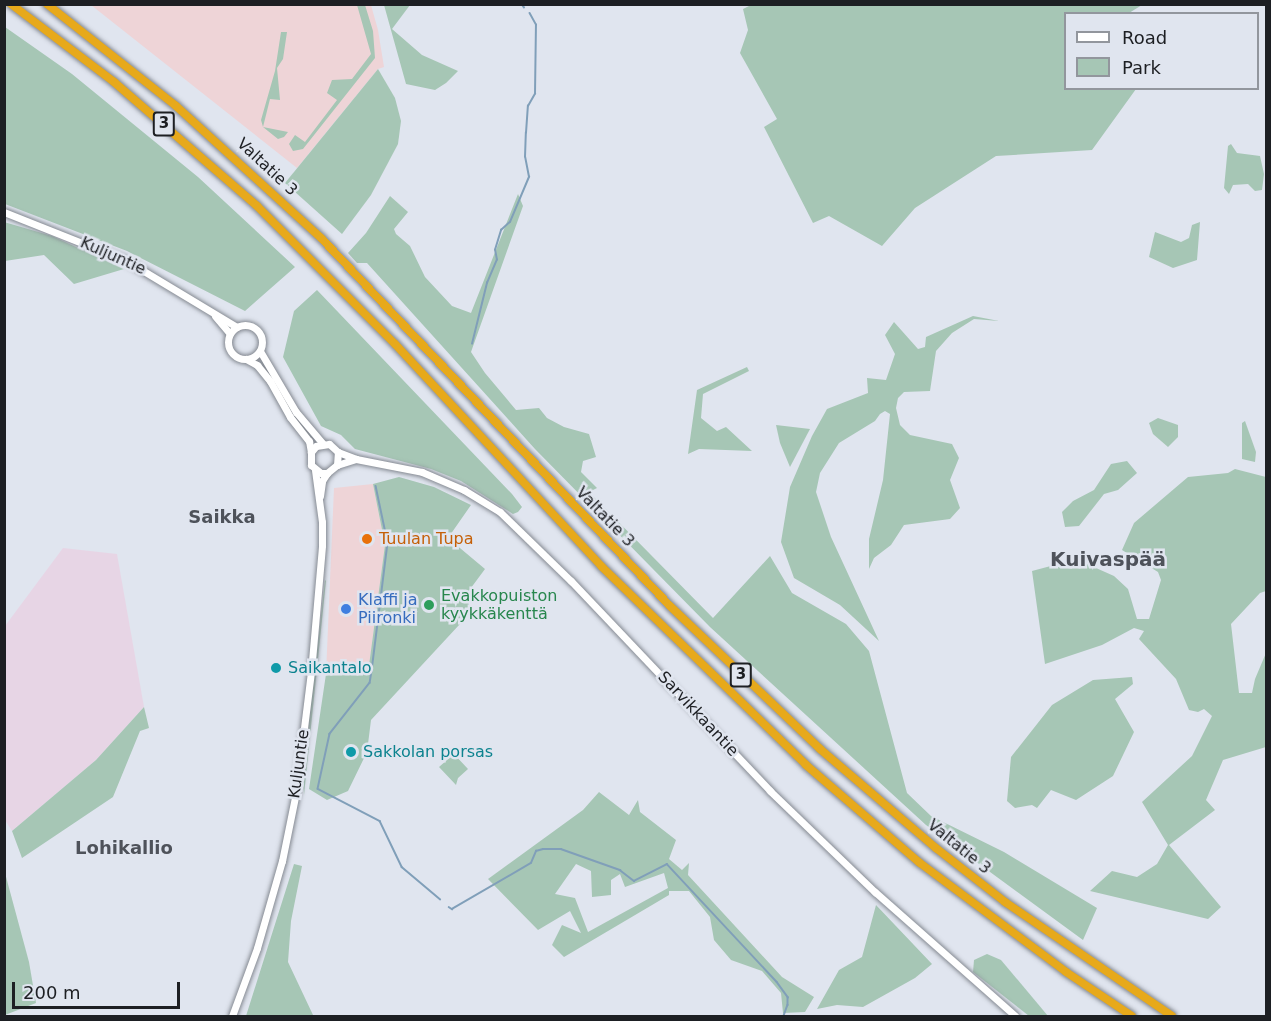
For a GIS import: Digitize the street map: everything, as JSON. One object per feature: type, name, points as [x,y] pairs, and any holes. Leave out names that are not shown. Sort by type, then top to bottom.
[{"type":"highway","name":"3","points":[[11,4],[163,122],[308,254],[602,567],[806,765],[947,884],[1066,972],[1132,1017]]},
{"type":"highway","name":"Valtatie 3","points":[[47,4],[176,106],[322,239],[639,574],[820,749],[936,848],[1005,902],[1172,1017]]},
{"type":"main road","name":"Kuljuntie","points":[[4,212],[127,261],[154,275],[237,327]]},
{"type":"main road","name":"Kuljuntie","points":[[214,314],[230,334]]},
{"type":"main road","points":[[248,325],[258,330],[262,340],[260,351],[301,419],[323,444],[334,447],[338,452],[338,465],[327,473],[315,470],[311,465],[309,441],[290,417],[270,381],[257,365],[237,357],[230,351],[230,334],[237,327],[248,325]]},
{"type":"main road","points":[[246,359],[260,351]]},
{"type":"main road","points":[[311,452],[323,444]]},
{"type":"main road","name":"Sarvikkaantie","points":[[338,452],[356,459],[422,472],[464,490],[500,512],[571,581],[770,791],[875,892],[1015,1017]]},
{"type":"main road","name":"Sarvikkaantie","points":[[338,465],[356,459]]},
{"type":"main road","name":"Kuljuntie","points":[[232,1017],[260,939],[279,871],[296,792],[311,672],[320,570],[322,522],[315,470]]},
{"type":"main road","name":"Kuljuntie","points":[[319,504],[322,482],[327,473]]},
{"type":"shaded area","points":[[91,5],[371,5],[384,67],[378,69],[297,168]]},
{"type":"shaded area","points":[[373,484],[385,545],[368,673],[326,674],[334,488]]},
{"type":"shaded area","points":[[63,548],[117,554],[144,707],[96,760],[12,831],[5,820],[5,626]]},
{"type":"green space","points":[[753,4],[1142,5],[1131,12],[1064,12],[1064,90],[1135,90],[1092,150],[996,156],[915,208],[882,246],[829,216],[813,223],[764,127],[777,119],[740,53],[748,30],[743,9]]},
{"type":"green space","points":[[357,5],[365,5],[373,31],[375,58],[303,149],[293,151],[289,144],[295,135],[305,142],[337,100],[327,93],[332,80],[352,79],[371,54]]},
{"type":"green space","points":[[384,5],[410,5],[392,29],[422,55],[458,71],[446,83],[435,90],[406,84]]},
{"type":"green space","points":[[5,27],[72,74],[198,177],[295,267],[245,311],[127,251],[5,204]]},
{"type":"green space","points":[[281,32],[287,32],[283,59],[277,68],[280,100],[270,99],[263,127],[261,120],[275,71]]},
{"type":"green space","points":[[378,69],[395,98],[401,121],[398,144],[371,195],[342,234],[285,183]]},
{"type":"green space","points":[[263,127],[288,132],[284,137],[278,139]]},
{"type":"green space","points":[[1231,144],[1237,153],[1260,156],[1264,174],[1262,190],[1255,191],[1248,184],[1233,185],[1229,194],[1224,188],[1228,146]]},
{"type":"green space","points":[[518,194],[523,206],[471,352],[485,373],[516,410],[539,408],[547,418],[564,427],[589,434],[596,457],[583,461],[581,472],[597,488],[589,492],[713,618],[770,556],[792,593],[846,624],[869,651],[907,793],[931,816],[1004,852],[1097,908],[1083,940],[926,825],[710,627],[535,449],[367,263],[357,263],[348,253],[366,233],[390,196],[408,212],[394,229],[396,234],[410,246],[425,277],[452,306],[471,313]]},
{"type":"green space","points":[[4,222],[52,236],[124,269],[74,284],[44,255],[5,261]]},
{"type":"green space","points":[[1200,222],[1197,260],[1173,268],[1149,257],[1155,232],[1181,242],[1189,238],[1192,225]]},
{"type":"green space","points":[[317,290],[512,494],[522,507],[518,512],[513,514],[461,481],[431,469],[355,449],[341,435],[321,426],[283,357],[294,311]]},
{"type":"green space","points":[[973,316],[999,321],[974,319],[952,333],[936,351],[930,391],[904,392],[898,398],[896,408],[900,425],[910,435],[952,444],[959,458],[950,480],[960,508],[950,519],[904,525],[891,545],[874,558],[869,569],[869,539],[883,480],[890,414],[885,411],[875,421],[839,443],[820,473],[816,492],[831,537],[879,641],[840,605],[794,578],[781,542],[790,487],[812,436],[827,409],[868,393],[867,378],[886,380],[895,354],[885,335],[894,322],[918,349],[925,347],[926,337]]},
{"type":"green space","points":[[747,367],[749,371],[703,394],[701,418],[717,431],[726,427],[752,451],[699,449],[688,454],[697,390]]},
{"type":"green space","points":[[1158,418],[1178,425],[1178,437],[1168,447],[1153,434],[1149,423]]},
{"type":"green space","points":[[1245,421],[1256,452],[1255,462],[1242,459],[1242,423]]},
{"type":"green space","points":[[776,425],[810,429],[790,467],[780,443]]},
{"type":"green space","points":[[1127,461],[1137,473],[1118,490],[1104,494],[1079,526],[1065,527],[1062,512],[1073,501],[1094,490],[1111,464]]},
{"type":"green space","points":[[1235,469],[1266,477],[1266,591],[1260,593],[1231,624],[1239,693],[1252,693],[1266,653],[1266,747],[1223,760],[1206,800],[1215,810],[1169,845],[1221,907],[1208,919],[1090,891],[1112,871],[1137,877],[1157,864],[1168,845],[1142,802],[1192,756],[1212,716],[1204,709],[1198,712],[1189,710],[1176,679],[1139,639],[1144,631],[1134,628],[1102,645],[1045,664],[1032,571],[1062,563],[1087,564],[1114,576],[1128,589],[1137,619],[1149,619],[1161,580],[1158,572],[1122,550],[1134,523],[1188,477],[1228,473]]},
{"type":"green space","points":[[399,477],[434,487],[471,505],[448,538],[485,569],[465,596],[472,611],[371,720],[367,752],[348,791],[327,800],[309,789],[326,674],[368,673],[385,545],[373,484]]},
{"type":"green space","points":[[326,581],[304,795],[303,775]]},
{"type":"green space","points":[[1132,677],[1133,684],[1115,699],[1134,732],[1113,776],[1076,800],[1051,790],[1037,808],[1032,805],[1015,808],[1007,801],[1011,757],[1052,705],[1093,680]]},
{"type":"green space","points":[[144,707],[149,728],[140,731],[113,797],[22,858],[12,831],[96,760]]},
{"type":"green space","points":[[454,754],[468,769],[458,778],[456,785],[439,767]]},
{"type":"green space","points":[[599,792],[629,815],[638,800],[640,812],[676,840],[669,859],[682,870],[689,863],[688,875],[782,977],[814,997],[805,1012],[783,1013],[781,993],[762,971],[731,960],[714,940],[710,917],[689,891],[669,891],[669,895],[564,957],[552,945],[562,925],[581,933],[570,911],[538,930],[488,879],[583,810]],"holes":[[[576,864],[591,871],[592,897],[611,895],[611,880],[620,874],[625,887],[664,873],[668,888],[588,932],[575,898],[555,894]]]},
{"type":"green space","points":[[294,864],[302,866],[291,921],[288,962],[313,1015],[246,1016]]},
{"type":"green space","points":[[5,873],[29,962],[36,1003],[5,1015]]},
{"type":"green space","points":[[876,905],[932,964],[915,978],[863,1007],[837,1005],[817,1009],[839,970],[862,957]]},
{"type":"green space","points":[[987,954],[1001,960],[1048,1016],[1029,1016],[973,972],[974,960]]},
{"type":"waterway","points":[[472,344],[487,283],[497,260],[495,250],[501,230],[510,222],[529,177],[525,157],[526,133],[528,106],[535,94],[536,25],[530,14]]},
{"type":"waterway","points":[[376,486],[388,543],[370,683],[330,734],[318,789],[380,821],[402,867],[440,899]]},
{"type":"waterway","points":[[449,907],[452,909],[531,863],[536,851],[543,849],[561,849],[620,870],[634,881],[667,864],[777,982],[788,997],[784,1016]]},
{"type":"place","name":"Tuulan Tupa","points":[[367,539]]},
{"type":"place","name":"Evakkopuiston kyykkäkenttä","points":[[429,605]]},
{"type":"place","name":"Klaffi ja Piironki","points":[[346,609]]},
{"type":"place","name":"Saikantalo","points":[[276,668]]},
{"type":"place","name":"Sakkolan porsas","points":[[351,752]]},
{"type":"district","name":"Saikka","points":[[222,517]]},
{"type":"district","name":"Kuivaspää","points":[[1108,559]]},
{"type":"district","name":"Lohikallio","points":[[124,848]]}]
